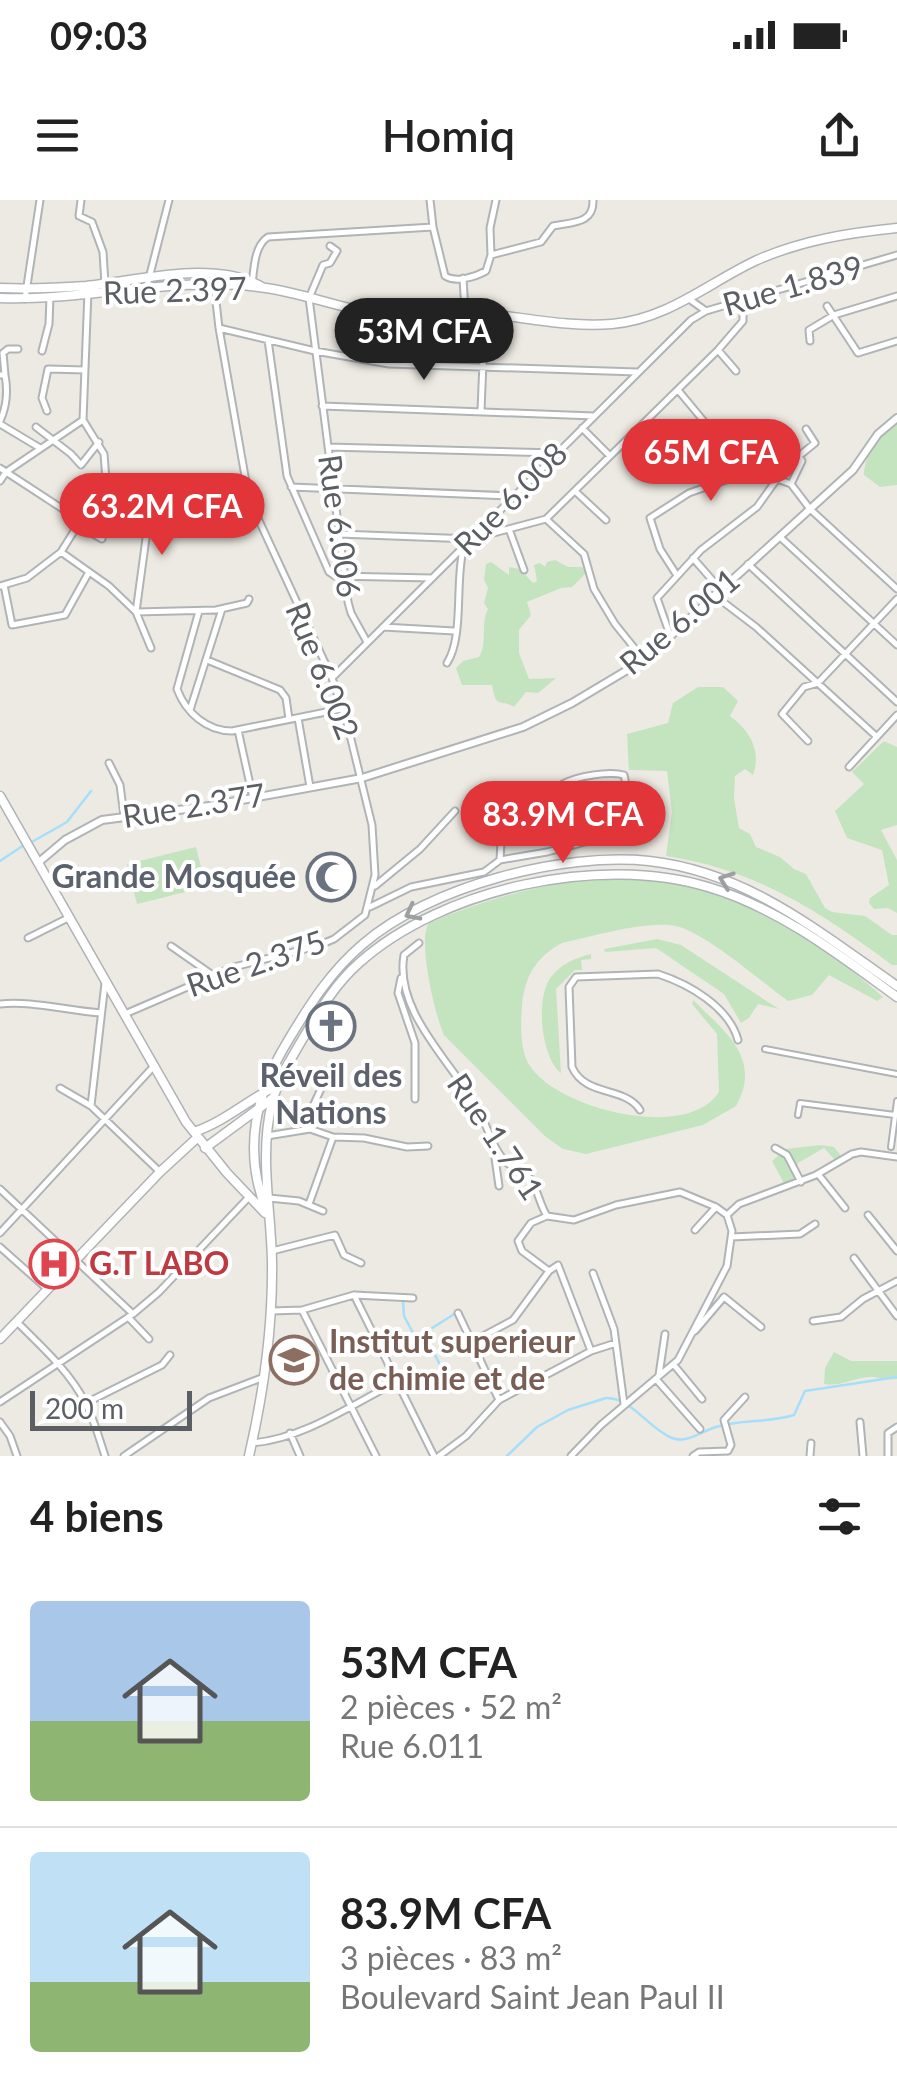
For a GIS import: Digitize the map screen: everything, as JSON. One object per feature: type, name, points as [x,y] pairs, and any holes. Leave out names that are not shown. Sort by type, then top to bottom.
[{"type":"main road","name":"Rue 2.397","points":[[0,288],[50,297],[147,281],[214,280],[252,284],[370,312],[407,316],[465,312],[608,324],[650,316],[742,268],[808,240],[897,228]]},
{"type":"main road","name":"Rue 2.397","points":[[0,298],[88,290]]},
{"type":"main road","points":[[1,799],[196,1135],[268,1216]]},
{"type":"main road","points":[[268,1216],[255,1174],[256,1109],[283,1048],[328,979],[364,943],[414,910],[498,880],[573,863],[646,861],[697,871],[764,896],[897,986]]},
{"type":"main road","points":[[250,1456],[266,1377],[272,1310],[267,1136],[273,1098],[293,1055],[330,996],[358,964],[390,939],[422,921],[484,896],[565,878],[646,875],[688,881],[729,894],[799,928],[897,996]]},
{"type":"main road","points":[[0,1340],[196,1135],[278,1085]]},
{"type":"main road","points":[[205,1148],[273,1098]]},
{"type":"street","points":[[25,294],[40,200]]},
{"type":"street","points":[[81,200],[79,216],[94,224],[102,248],[106,287]]},
{"type":"street","points":[[147,281],[169,200]]},
{"type":"street","points":[[430,200],[444,276],[450,280],[486,271],[496,200]]},
{"type":"street","points":[[491,255],[542,242],[553,226],[586,220],[592,212],[593,200]]},
{"type":"street","points":[[252,284],[260,242],[268,238],[433,227]]},
{"type":"street","points":[[309,298],[323,265],[330,263],[337,252],[330,246]]},
{"type":"street","name":"Rue 1.839","points":[[691,320],[743,300],[897,255]]},
{"type":"street","points":[[463,278],[465,312]]},
{"type":"street","name":"Rue 6.002","points":[[214,280],[218,328],[249,500],[332,678],[362,778]]},
{"type":"street","points":[[88,290],[84,420],[99,442],[107,467],[106,480],[61,552],[26,578],[2,586],[12,625],[66,614],[90,572]]},
{"type":"street","points":[[810,341],[809,330],[834,315],[897,296]]},
{"type":"street","points":[[42,351],[50,297]]},
{"type":"street","name":"Rue 6.006","points":[[309,298],[350,614],[367,642]]},
{"type":"street","points":[[689,299],[706,312]]},
{"type":"street","points":[[339,534],[471,539],[546,519],[718,350],[743,321],[743,300]]},
{"type":"street","points":[[827,306],[858,352],[897,342]]},
{"type":"street","points":[[481,410],[485,314]]},
{"type":"street","name":"Rue 6.008","points":[[332,678],[691,320]]},
{"type":"street","points":[[218,328],[389,364],[639,372]]},
{"type":"street","points":[[268,340],[291,487],[329,572],[432,578]]},
{"type":"street","points":[[18,349],[4,353],[6,408],[0,422],[40,449]]},
{"type":"street","points":[[718,350],[736,370]]},
{"type":"street","points":[[47,411],[42,398],[48,369],[85,370]]},
{"type":"street","points":[[678,390],[712,431],[718,483]]},
{"type":"street","name":"Rue 6.006","points":[[322,406],[595,416]]},
{"type":"street","name":"Rue 6.001","points":[[362,778],[523,727],[572,704],[644,660],[853,470],[878,434],[897,418]]},
{"type":"street","points":[[0,481],[3,470],[84,420]]},
{"type":"street","points":[[36,427],[81,465],[99,442]]},
{"type":"street","points":[[582,428],[610,456]]},
{"type":"street","points":[[799,456],[815,444],[806,429]]},
{"type":"street","points":[[788,439],[802,461],[791,484]]},
{"type":"street","points":[[328,447],[558,453]]},
{"type":"street","points":[[676,575],[660,549],[650,518],[689,493],[764,463],[778,479],[791,484],[810,509],[897,589]]},
{"type":"street","points":[[3,470],[102,539]]},
{"type":"street","points":[[670,636],[658,598],[693,558],[757,508],[778,479]]},
{"type":"street","points":[[291,487],[514,496]]},
{"type":"street","points":[[575,491],[606,520]]},
{"type":"street","points":[[136,612],[147,530],[139,510]]},
{"type":"street","points":[[546,519],[584,554],[594,589],[644,660]]},
{"type":"street","points":[[508,529],[524,570]]},
{"type":"street","points":[[780,537],[897,645]]},
{"type":"street","points":[[447,663],[456,644],[463,547]]},
{"type":"street","points":[[61,552],[136,612],[151,648]]},
{"type":"street","points":[[693,558],[717,592],[877,737]]},
{"type":"street","points":[[748,564],[897,702]]},
{"type":"street","points":[[136,612],[222,609],[247,603],[249,599]]},
{"type":"street","points":[[808,741],[782,714],[804,687],[818,683],[897,599]]},
{"type":"street","points":[[190,710],[222,609]]},
{"type":"street","points":[[198,611],[178,689],[190,710],[208,727],[225,732],[341,709]]},
{"type":"street","points":[[383,626],[454,631]]},
{"type":"street","points":[[207,660],[280,690],[286,698],[290,719]]},
{"type":"street","points":[[849,767],[897,716]]},
{"type":"street","points":[[298,718],[310,787]]},
{"type":"street","points":[[238,730],[252,798]]},
{"type":"street","points":[[109,762],[120,784],[124,816]]},
{"type":"street","points":[[498,880],[488,869],[500,860],[616,834],[624,828],[624,775],[616,772],[571,781],[555,792],[548,806],[507,813],[502,824],[500,860]]},
{"type":"street","points":[[362,778],[372,825],[373,888],[368,908]]},
{"type":"street","name":"Rue 2.377","points":[[39,862],[76,833],[102,820],[362,778]]},
{"type":"street","points":[[373,888],[420,849],[454,811]]},
{"type":"street","name":"Rue 2.375","points":[[124,1014],[234,967],[317,946],[357,923],[368,908],[411,888],[488,869]]},
{"type":"street","points":[[28,938],[70,918]]},
{"type":"street","points":[[415,1099],[415,1043],[398,992],[404,956],[420,944]]},
{"type":"street","points":[[170,946],[214,976]]},
{"type":"street","points":[[640,1110],[634,1102],[582,1083],[572,1067],[569,986],[576,978],[658,974],[668,977],[696,991],[733,1024],[738,1040]]},
{"type":"street","name":"Rue 1.761","points":[[402,976],[435,1048],[478,1107],[508,1163],[530,1178],[547,1216],[574,1220],[668,1192],[690,1194],[727,1216]]},
{"type":"street","points":[[91,1106],[106,980]]},
{"type":"street","points":[[0,1004],[102,1013]]},
{"type":"street","points":[[764,1048],[897,1074]]},
{"type":"street","points":[[0,1233],[155,1066]]},
{"type":"street","points":[[310,1129],[308,1117],[331,1067]]},
{"type":"street","points":[[60,1088],[91,1106],[160,1172]]},
{"type":"street","points":[[891,1146],[897,1101]]},
{"type":"street","points":[[798,1115],[800,1103],[895,1115]]},
{"type":"street","points":[[267,1136],[310,1129],[408,1148],[428,1146]]},
{"type":"street","points":[[309,1204],[333,1136]]},
{"type":"street","points":[[493,1140],[499,1186]]},
{"type":"street","points":[[775,1148],[787,1155],[801,1182]]},
{"type":"street","points":[[572,1456],[624,1404],[674,1365],[727,1266],[732,1237],[727,1216],[740,1204],[801,1182],[861,1152],[897,1158]]},
{"type":"street","points":[[818,1174],[844,1208]]},
{"type":"street","points":[[0,1189],[78,1260],[149,1339]]},
{"type":"street","points":[[0,1402],[159,1292],[249,1196]]},
{"type":"street","points":[[268,1198],[309,1204],[323,1211]]},
{"type":"street","points":[[695,1230],[716,1207]]},
{"type":"street","points":[[868,1215],[897,1251]]},
{"type":"street","points":[[547,1216],[531,1223],[518,1241],[522,1250],[549,1271]]},
{"type":"street","points":[[732,1237],[800,1234],[816,1224]]},
{"type":"street","points":[[272,1251],[335,1236],[344,1255],[362,1263]]},
{"type":"street","points":[[0,1247],[48,1290]]},
{"type":"street","points":[[854,1258],[897,1316]]},
{"type":"street","points":[[472,1342],[514,1320],[549,1271],[558,1265],[591,1351]]},
{"type":"street","points":[[594,1273],[612,1319],[624,1404]]},
{"type":"street","points":[[813,1322],[841,1317],[876,1290],[897,1282]]},
{"type":"street","points":[[272,1310],[302,1310],[354,1295],[413,1298]]},
{"type":"street","points":[[354,1295],[436,1456],[466,1436],[499,1400],[591,1351],[616,1342]]},
{"type":"street","points":[[693,1333],[724,1298],[760,1328]]},
{"type":"street","points":[[302,1310],[376,1456]]},
{"type":"street","points":[[458,1313],[499,1400]]},
{"type":"street","points":[[18,1322],[59,1364],[86,1403],[105,1456]]},
{"type":"street","points":[[665,1334],[658,1378],[700,1429]]},
{"type":"street","points":[[86,1403],[162,1365],[170,1356]]},
{"type":"street","points":[[674,1365],[702,1399]]},
{"type":"street","points":[[124,1456],[209,1398],[266,1377]]},
{"type":"street","points":[[252,1442],[270,1442],[329,1418],[398,1382]]},
{"type":"street","points":[[693,1456],[699,1452],[728,1452],[731,1444],[724,1420],[745,1397]]},
{"type":"street","points":[[0,1422],[10,1436],[16,1456]]},
{"type":"street","points":[[860,1422],[863,1456]]},
{"type":"street","points":[[888,1456],[888,1433],[897,1427]]},
{"type":"street","points":[[290,1433],[300,1456]]},
{"type":"street","points":[[810,1456],[811,1443]]},
{"type":"green space","points":[[897,424],[897,485],[880,487],[864,475],[865,467],[874,446]]},
{"type":"green space","points":[[555,560],[568,567],[586,567],[585,574],[572,587],[527,602],[531,615],[519,630],[519,653],[529,679],[556,678],[538,693],[526,692],[514,707],[497,701],[492,685],[462,685],[456,668],[463,661],[479,657],[483,645],[488,609],[484,603],[488,588],[484,580],[486,564],[491,562],[509,575],[509,567],[520,569],[533,583],[537,581],[534,565],[540,563],[545,567]]},
{"type":"green space","points":[[698,687],[723,687],[738,701],[730,716],[748,734],[755,749],[753,775],[745,769],[735,776],[739,828],[750,834],[756,847],[806,874],[825,908],[865,916],[897,935],[897,965],[812,910],[758,882],[699,862],[666,856],[672,812],[667,771],[629,770],[627,734],[668,723],[673,703]]},
{"type":"green space","points":[[884,741],[897,747],[897,825],[881,830],[897,860],[897,913],[888,908],[874,909],[869,903],[870,898],[889,885],[882,850],[847,838],[835,811],[864,784],[852,772]]},
{"type":"green space","points":[[196,847],[206,887],[137,904],[127,864]]},
{"type":"green space","points":[[602,877],[685,885],[754,908],[818,945],[883,997],[877,1001],[829,975],[812,995],[788,1001],[713,945],[670,925],[629,928],[562,943],[533,968],[522,1005],[524,1052],[530,1066],[545,1082],[567,1095],[623,1114],[680,1115],[703,1107],[719,1092],[717,1034],[692,1004],[693,1000],[736,1047],[745,1074],[736,1106],[703,1125],[586,1154],[563,1149],[546,1137],[444,1035],[429,978],[426,932],[429,923],[492,900]]},
{"type":"green space","points":[[657,939],[681,945],[779,1009],[758,1004],[741,1023],[724,994],[656,948],[605,952],[604,949]]},
{"type":"green space","points":[[591,954],[591,959],[581,960],[582,970],[575,970],[556,989],[561,1073],[549,1054],[542,1027],[546,986],[564,965]]},
{"type":"green space","points":[[834,1147],[842,1157],[835,1160],[824,1148],[798,1163],[795,1180],[786,1187],[772,1161],[786,1149]]},
{"type":"green space","points":[[834,1352],[851,1361],[897,1361],[897,1379],[867,1377],[824,1384],[825,1368]]},
{"type":"waterway","points":[[30,843],[67,822],[91,791]]},
{"type":"waterway","points":[[0,861],[24,845]]},
{"type":"waterway","points":[[403,1301],[404,1316],[420,1346],[435,1355],[452,1389]]},
{"type":"waterway","points":[[418,1337],[459,1311]]},
{"type":"waterway","points":[[507,1456],[537,1427],[568,1410],[606,1398],[624,1403],[664,1434],[683,1439],[716,1427],[794,1415],[805,1391],[897,1377]]},
{"type":"place","name":"Grande Mosquée","points":[[331,877]]},
{"type":"place","name":"Réveil des Nations","points":[[331,1026]]},
{"type":"place","name":"G.T LABO","points":[[54,1264]]},
{"type":"place","name":"Institut superieur de chimie et de","points":[[294,1360]]}]
